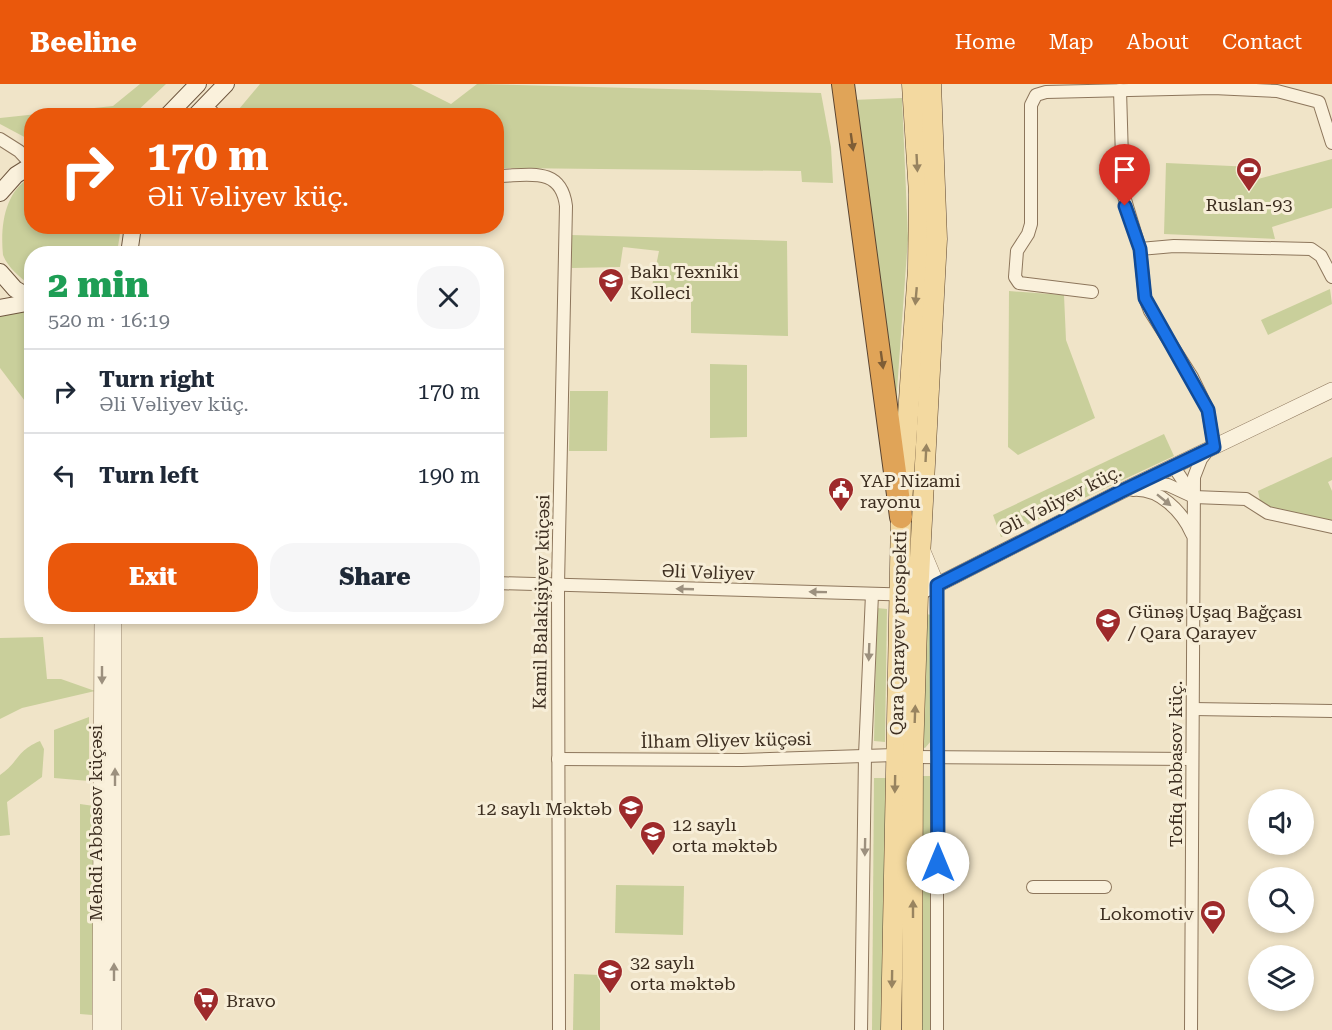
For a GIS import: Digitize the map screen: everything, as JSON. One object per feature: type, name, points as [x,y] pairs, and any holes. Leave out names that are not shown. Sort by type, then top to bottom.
[{"type":"highway","points":[[843,84],[901,517]]},
{"type":"main road","points":[[175,108],[198,84]]},
{"type":"main road","points":[[208,108],[226,84]]},
{"type":"main road","points":[[912,84],[928,238]]},
{"type":"main road","points":[[928,238],[934,140],[933,84]]},
{"type":"main road","points":[[0,193],[16,175],[24,170]]},
{"type":"main road","name":"Qara Qarayev prospekti","points":[[891,1030],[909,595],[901,517],[928,238]]},
{"type":"main road","name":"Qara Qarayev prospekti","points":[[909,595],[921,545],[928,238]]},
{"type":"main road","points":[[0,272],[24,295]]},
{"type":"main road","points":[[0,308],[24,303]]},
{"type":"main road","name":"Qara Qarayev prospekti","points":[[904,756],[912,1030]]},
{"type":"street","points":[[1092,292],[1016,281],[1017,251],[1029,234],[1031,224],[1031,105],[1036,95],[1046,92],[1213,88],[1277,91],[1319,102],[1332,143]]},
{"type":"street","points":[[1120,90],[1123,193],[1140,249],[1145,298],[1208,410],[1211,449]]},
{"type":"street","points":[[0,139],[24,156]]},
{"type":"street","name":"Kamil Balakişiyev küçəsi","points":[[504,176],[542,176],[554,179],[565,194],[566,206],[558,585],[559,1030]]},
{"type":"street","points":[[1140,249],[1174,246],[1311,249],[1321,256],[1332,277]]},
{"type":"street","name":"Əli Vəliyev küç.","points":[[937,585],[1140,482],[1332,390]]},
{"type":"street","name":"Tofiq Abbasov küç.","points":[[1191,1030],[1194,497],[1196,467],[1211,449]]},
{"type":"street","points":[[1174,466],[1194,497]]},
{"type":"street","points":[[1140,482],[1168,485],[1194,497],[1246,499],[1268,513],[1332,527]]},
{"type":"street","points":[[1120,492],[1148,490],[1163,498],[1184,519],[1193,536]]},
{"type":"street","points":[[921,545],[937,585],[937,1030]]},
{"type":"street","name":"Əli Vəliyev","points":[[504,583],[909,595]]},
{"type":"street","points":[[909,595],[937,585]]},
{"type":"street","points":[[861,1030],[866,755],[872,594]]},
{"type":"street","name":"Mehdi Abbasov küçəsi","points":[[100,1030],[102,624]]},
{"type":"street","name":"Mehdi Abbasov küçəsi","points":[[114,624],[114,1030]]},
{"type":"street","points":[[1193,709],[1332,711]]},
{"type":"street","name":"İlham Əliyev küçəsi","points":[[558,759],[742,760],[866,755],[1192,759]]},
{"type":"street","points":[[1033,887],[1105,887]]},
{"type":"green space","points":[[140,84],[166,84],[140,108],[94,108],[113,106]]},
{"type":"green space","points":[[260,84],[411,84],[451,104],[477,84],[821,93],[831,147],[833,183],[802,182],[801,171],[504,168],[504,108],[240,108]]},
{"type":"green space","points":[[902,98],[908,238],[896,404],[852,100]]},
{"type":"green space","points":[[24,115],[24,137],[0,124],[0,118]]},
{"type":"green space","name":"Ruslan-93","points":[[1332,159],[1332,208],[1272,227],[1275,239],[1164,234],[1166,163],[1253,167],[1258,179]]},
{"type":"green space","points":[[24,182],[24,234],[120,234],[118,246],[24,246],[24,280],[8,264],[3,255],[2,244],[6,210],[15,191]]},
{"type":"green space","points":[[571,235],[787,241],[788,336],[691,333],[691,291],[651,291],[659,251],[623,247],[620,267],[572,268]]},
{"type":"green space","points":[[1330,289],[1332,304],[1268,335],[1261,320]]},
{"type":"green space","points":[[1009,291],[1064,295],[1066,340],[1095,418],[1018,455],[1008,447]]},
{"type":"green space","points":[[15,307],[24,313],[24,400],[0,368],[0,312]]},
{"type":"green space","points":[[710,364],[747,365],[747,437],[710,438]]},
{"type":"green space","points":[[570,391],[608,391],[607,451],[569,451]]},
{"type":"green space","points":[[1164,434],[1174,456],[1001,537],[993,515]]},
{"type":"green space","points":[[1332,457],[1332,480],[1328,482],[1332,491],[1332,521],[1273,509],[1260,501],[1258,491]]},
{"type":"green space","points":[[877,608],[887,609],[885,742],[874,741]]},
{"type":"green space","points":[[922,613],[931,615],[931,741],[925,748],[919,746]]},
{"type":"green space","points":[[43,637],[47,679],[61,679],[95,691],[22,708],[0,719],[0,638]]},
{"type":"green space","points":[[89,717],[89,781],[54,778],[54,730]]},
{"type":"green space","points":[[40,741],[44,749],[42,777],[7,802],[10,835],[0,836],[0,775],[22,752]]},
{"type":"green space","points":[[920,776],[931,776],[931,1030],[920,1030]]},
{"type":"green space","points":[[874,778],[886,778],[884,1030],[872,1030]]},
{"type":"green space","points":[[80,804],[94,806],[92,1015],[80,1014]]},
{"type":"green space","points":[[616,885],[684,886],[683,935],[615,933]]},
{"type":"green space","points":[[574,974],[600,975],[600,1030],[573,1030]]},
{"type":"place","name":"Ruslan-93","points":[[1249,193]]},
{"type":"place","name":"Bakı Texniki Kolleci","points":[[611,304]]},
{"type":"place","name":"YAP Nizami rayonu","points":[[841,513]]},
{"type":"place","name":"Günəş Uşaq Bağçası / Qara Qarayev","points":[[1108,644]]},
{"type":"place","name":"12 saylı Məktəb","points":[[631,831]]},
{"type":"place","name":"12 saylı orta məktəb","points":[[653,857]]},
{"type":"place","name":"Lokomotiv","points":[[1213,936]]},
{"type":"place","name":"32 saylı orta məktəb","points":[[610,995]]},
{"type":"place","name":"Bravo","points":[[206,1023]]},
{"type":"route","points":[[938,863],[937,585],[1214,447],[1208,410],[1192,377],[1150,310],[1145,298],[1140,249],[1125,206]]}]
